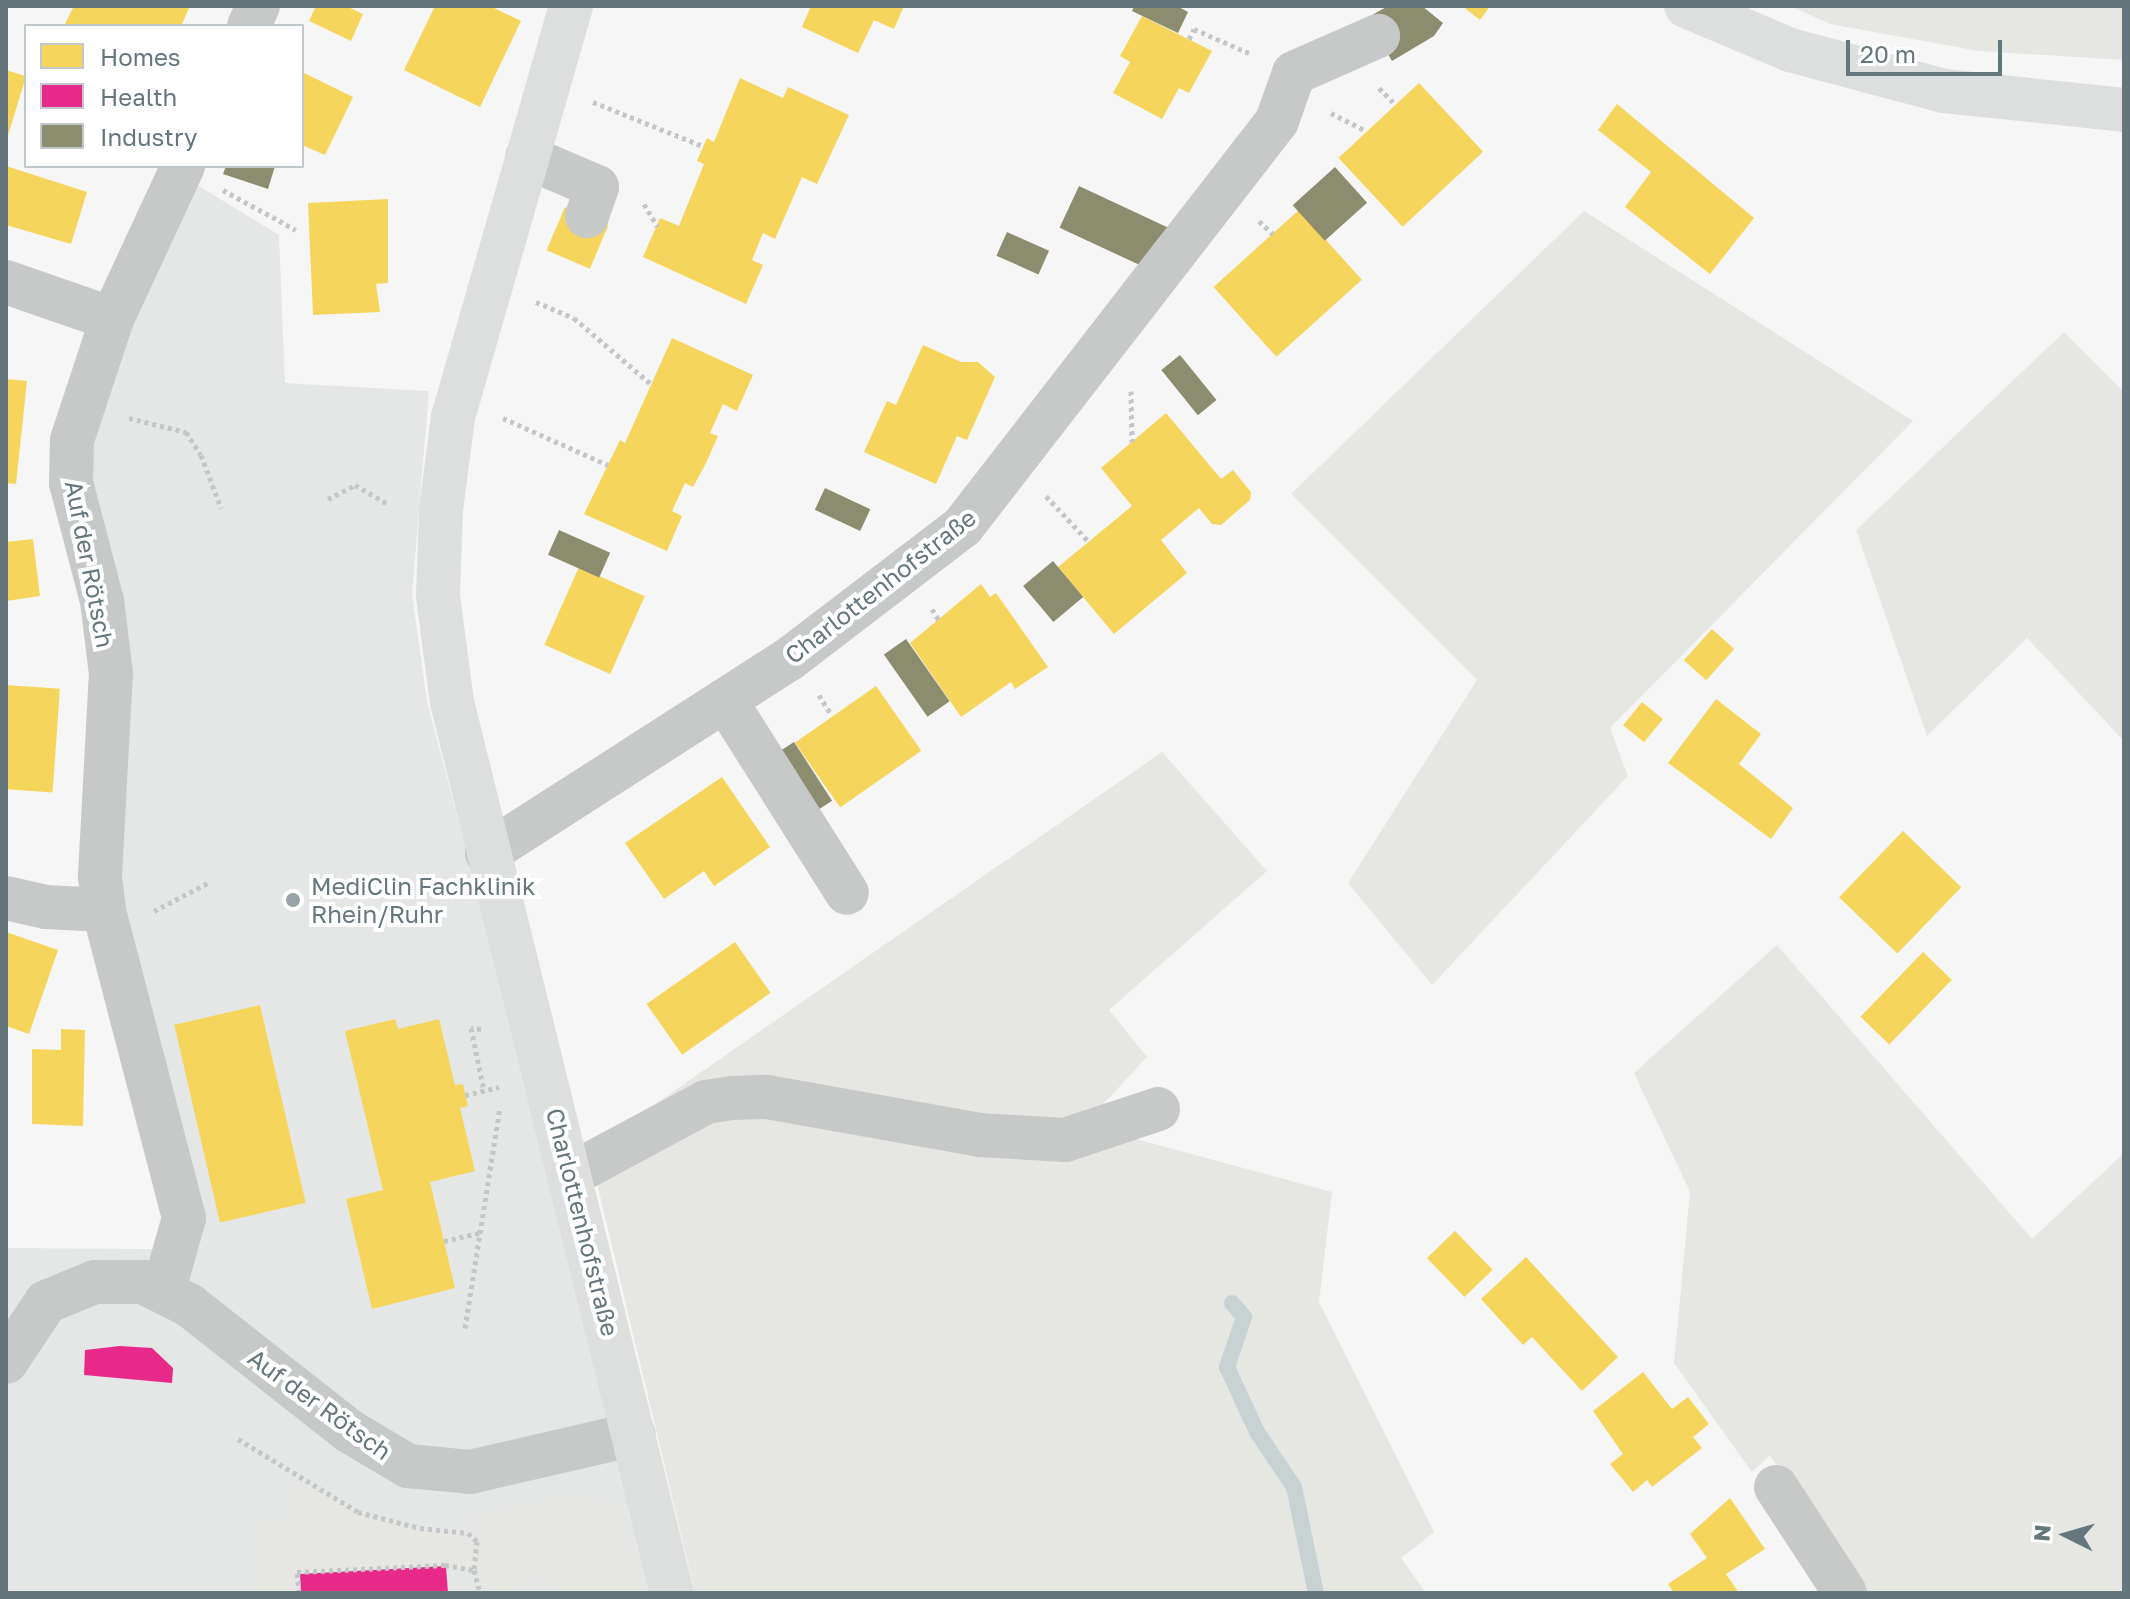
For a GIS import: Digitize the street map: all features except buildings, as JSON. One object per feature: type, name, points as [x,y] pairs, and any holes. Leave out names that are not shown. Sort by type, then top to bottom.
[{"type":"main road","name":"Charlottenhofstraße","points":[[571,6],[458,398],[441,509],[438,596],[452,702],[487,853],[572,1174],[672,1593]]},
{"type":"main road","points":[[1686,6],[1790,50],[1944,91],[2124,110]]},
{"type":"street","points":[[1294,73],[1378,36]]},
{"type":"street","name":"Charlottenhofstraße","points":[[487,853],[795,655],[963,526],[1016,464],[1277,121],[1294,73]]},
{"type":"street","points":[[527,157],[597,187],[587,216]]},
{"type":"street","name":"Auf der Rötsch","points":[[164,1289],[184,1218],[104,910],[100,875],[111,674],[102,601],[71,483],[72,440],[112,319],[183,168]]},
{"type":"street","points":[[6,282],[112,319]]},
{"type":"street","points":[[725,700],[847,893]]},
{"type":"street","points":[[6,898],[46,907],[104,910]]},
{"type":"street","points":[[572,1174],[706,1102],[732,1098],[767,1097],[980,1135],[1065,1140],[1158,1109]]},
{"type":"street","name":"Auf der Rötsch","points":[[6,1362],[46,1302],[84,1285],[116,1279],[164,1289],[349,1431],[408,1466],[470,1472],[634,1434]]},
{"type":"street","points":[[1776,1487],[1845,1593]]},
{"type":"path","points":[[1189,39],[1194,29],[1294,73]]},
{"type":"path","points":[[548,83],[703,146]]},
{"type":"path","points":[[185,168],[296,230]]},
{"type":"path","points":[[491,284],[574,318],[651,384]]},
{"type":"path","points":[[458,398],[608,465]]},
{"type":"path","points":[[134,421],[186,432],[201,455],[221,508]]},
{"type":"path","points":[[1016,464],[1089,542]]},
{"type":"path","points":[[328,499],[355,485],[388,504]]},
{"type":"path","points":[[165,902],[210,882]]},
{"type":"path","points":[[484,1091],[471,1028],[481,1026],[485,1042]]},
{"type":"path","points":[[465,1095],[496,1088],[492,1072]]},
{"type":"path","points":[[465,1328],[504,1086]]},
{"type":"path","points":[[444,1241],[480,1233]]},
{"type":"path","points":[[238,1439],[358,1512],[420,1528],[468,1533],[477,1541],[474,1570],[480,1593]]},
{"type":"path","points":[[299,1593],[297,1572],[445,1565],[474,1570]]},
{"type":"shaded area","points":[[1790,6],[2124,6],[2124,60],[1979,51],[1830,24]]},
{"type":"shaded area","name":"MediClin Fachklinik Rhein/Ruhr","points":[[191,181],[279,235],[285,383],[429,391],[412,594],[427,701],[553,1182],[652,1593],[6,1593],[6,1248],[155,1249],[191,1210],[120,945],[77,464]]},
{"type":"shaded area","points":[[1584,211],[1913,421],[1610,728],[1628,776],[1432,985],[1348,883],[1477,680],[1291,494]]},
{"type":"shaded area","points":[[2064,332],[2124,392],[2124,741],[2027,638],[1927,736],[1856,530]]},
{"type":"shaded area","points":[[1162,752],[1267,871],[1109,1010],[1147,1057],[1084,1125],[1332,1192],[1319,1302],[1434,1532],[1401,1558],[1426,1593],[695,1593],[589,1150]]},
{"type":"shaded area","points":[[1777,945],[2032,1239],[2124,1153],[2124,1593],[1860,1593],[1770,1455],[1752,1472],[1674,1363],[1690,1192],[1634,1073]]},
{"type":"shaded area","points":[[295,1482],[357,1514],[420,1530],[468,1535],[476,1543],[473,1568],[445,1564],[296,1571],[297,1593],[256,1593],[253,1522],[290,1520]]},
{"type":"shaded area","points":[[577,1494],[619,1507],[642,1593],[550,1593],[536,1573],[507,1593],[486,1593],[477,1572],[479,1540],[474,1517]]},
{"type":"waterway","points":[[1232,1303],[1244,1317],[1227,1367],[1257,1432],[1294,1487],[1316,1593]]},
{"type":"place","name":"MediClin Fachklinik Rhein/Ruhr","points":[[293,900]]}]
